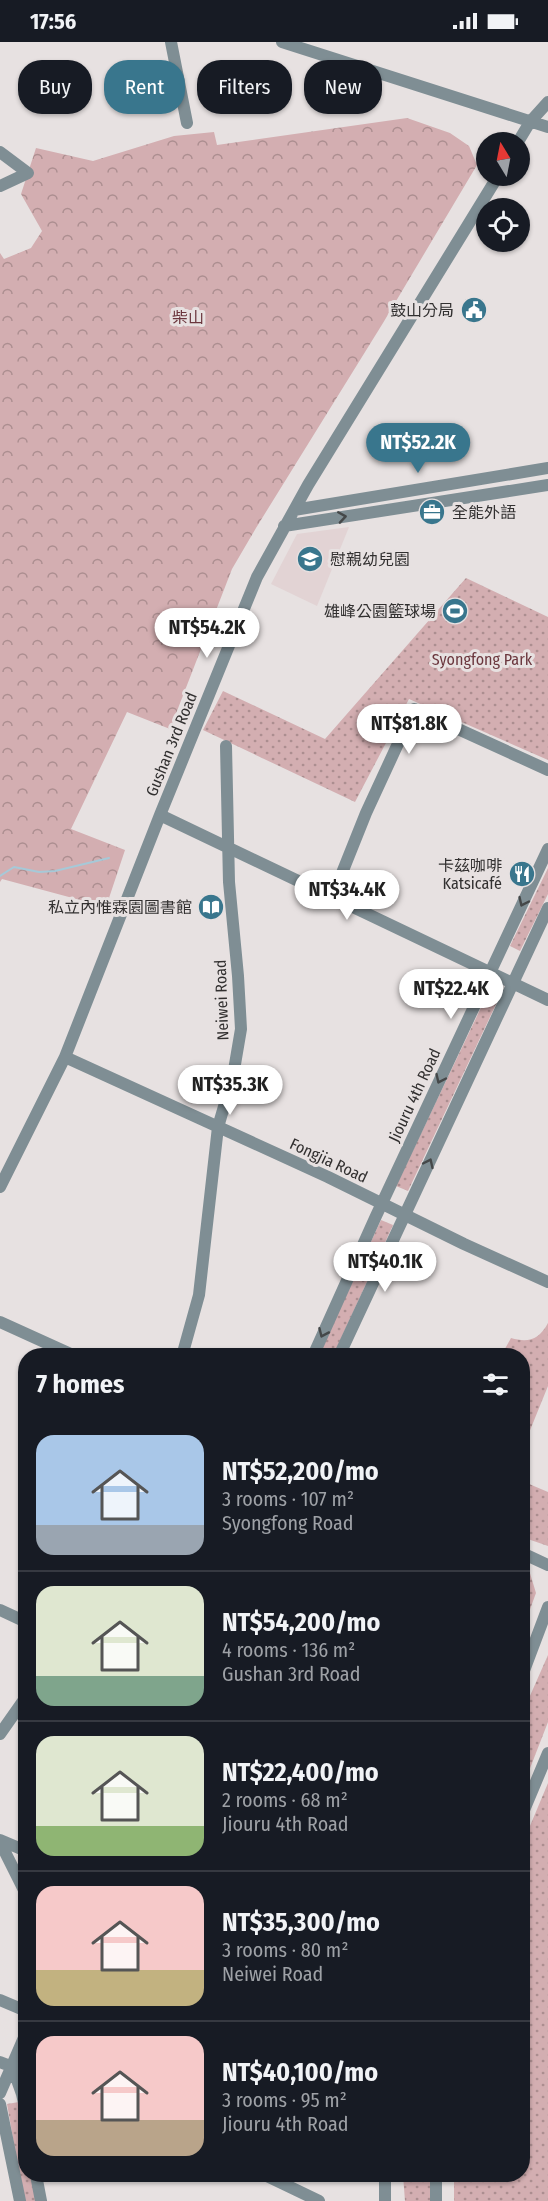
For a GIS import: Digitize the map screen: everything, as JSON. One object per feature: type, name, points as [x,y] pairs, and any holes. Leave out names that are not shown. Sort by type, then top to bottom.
[{"type":"street","points":[[171,42],[188,123]]},
{"type":"street","points":[[282,42],[548,127]]},
{"type":"street","points":[[524,132],[548,102]]},
{"type":"street","points":[[0,152],[28,173],[0,186]]},
{"type":"street","name":"Gushan 3rd Road","points":[[0,1187],[65,1057],[256,577],[411,314],[492,186]]},
{"type":"street","points":[[294,510],[548,468]]},
{"type":"street","points":[[284,526],[548,485]]},
{"type":"street","points":[[332,898],[366,813],[414,709],[548,770]]},
{"type":"street","name":"Neiwei Road","points":[[184,1348],[199,1295],[218,1127],[233,1076],[241,1029],[227,847],[226,746]]},
{"type":"street","points":[[160,815],[548,1000]]},
{"type":"street","name":"Jiouru 4th Road","points":[[317,1348],[548,849]]},
{"type":"street","points":[[343,1348],[548,908]]},
{"type":"street","name":"Fongjia Road","points":[[65,1057],[382,1203],[404,1216]]},
{"type":"street","points":[[404,1216],[548,1282]]},
{"type":"street","points":[[0,1322],[57,1348]]},
{"type":"street","points":[[530,1557],[548,1565]]},
{"type":"street","points":[[530,1655],[548,1607]]},
{"type":"street","points":[[0,1610],[18,1618]]},
{"type":"street","points":[[1,1731],[18,1708]]},
{"type":"street","points":[[530,1796],[548,1753]]},
{"type":"street","points":[[0,1841],[18,1848]]},
{"type":"street","points":[[0,1841],[18,1878]]},
{"type":"street","points":[[0,2000],[18,2008]]},
{"type":"street","points":[[0,2077],[18,2045]]},
{"type":"street","points":[[0,2093],[6,2064]]},
{"type":"street","points":[[6,2064],[18,2086]]},
{"type":"street","points":[[0,2104],[6,2153],[20,2201]]},
{"type":"street","points":[[37,2182],[41,2201]]},
{"type":"street","points":[[280,2182],[319,2201]]},
{"type":"street","points":[[385,2182],[385,2201]]},
{"type":"street","points":[[435,2182],[436,2201]]},
{"type":"shaded area","name":"慰親幼兒園","points":[[349,527],[317,606],[271,584],[297,534]]},
{"type":"green space","name":"柴山","points":[[407,118],[450,133],[469,146],[476,167],[232,569],[170,729],[127,712],[71,829],[125,850],[106,907],[2,879],[0,882],[0,253],[4,259],[31,248],[42,231],[21,194],[36,148],[93,161],[174,136],[214,132],[217,145]]},
{"type":"green space","name":"Syongfong Park","points":[[466,578],[548,617],[548,760],[409,699],[355,802],[203,730],[223,691],[325,739]]},
{"type":"green space","points":[[548,868],[548,894],[520,951],[510,946]]},
{"type":"green space","points":[[487,995],[498,1000],[408,1191],[396,1186]]},
{"type":"green space","points":[[381,1220],[393,1225],[337,1348],[322,1348]]},
{"type":"green space","points":[[548,1323],[548,1386],[530,1430],[530,1348],[505,1348],[511,1338],[533,1339],[545,1329]]},
{"type":"green space","points":[[530,1484],[548,1492],[548,1546],[530,1540]]},
{"type":"green space","points":[[530,1573],[536,1593],[530,1609]]},
{"type":"green space","points":[[548,1655],[548,1722],[530,1768],[530,1696]]},
{"type":"green space","points":[[548,1783],[548,2201],[454,2201],[454,2182],[530,2182],[530,1826]]},
{"type":"green space","points":[[18,2102],[18,2167],[7,2104]]},
{"type":"green space","points":[[21,2182],[33,2182],[37,2201],[24,2201]]},
{"type":"green space","points":[[404,2182],[433,2182],[433,2201],[405,2201]]},
{"type":"waterway","points":[[0,876],[14,867],[39,872],[55,871],[109,858]]},
{"type":"place","name":"鼓山分局","points":[[474,310]]},
{"type":"place","name":"全能外語","points":[[432,512]]},
{"type":"place","name":"慰親幼兒園","points":[[310,559]]},
{"type":"place","name":"雄峰公園籃球場","points":[[455,611]]},
{"type":"place","name":"卡茲咖啡 Katsicafé","points":[[522,874]]},
{"type":"place","name":"私立內惟霖園圖書館","points":[[211,907]]}]
